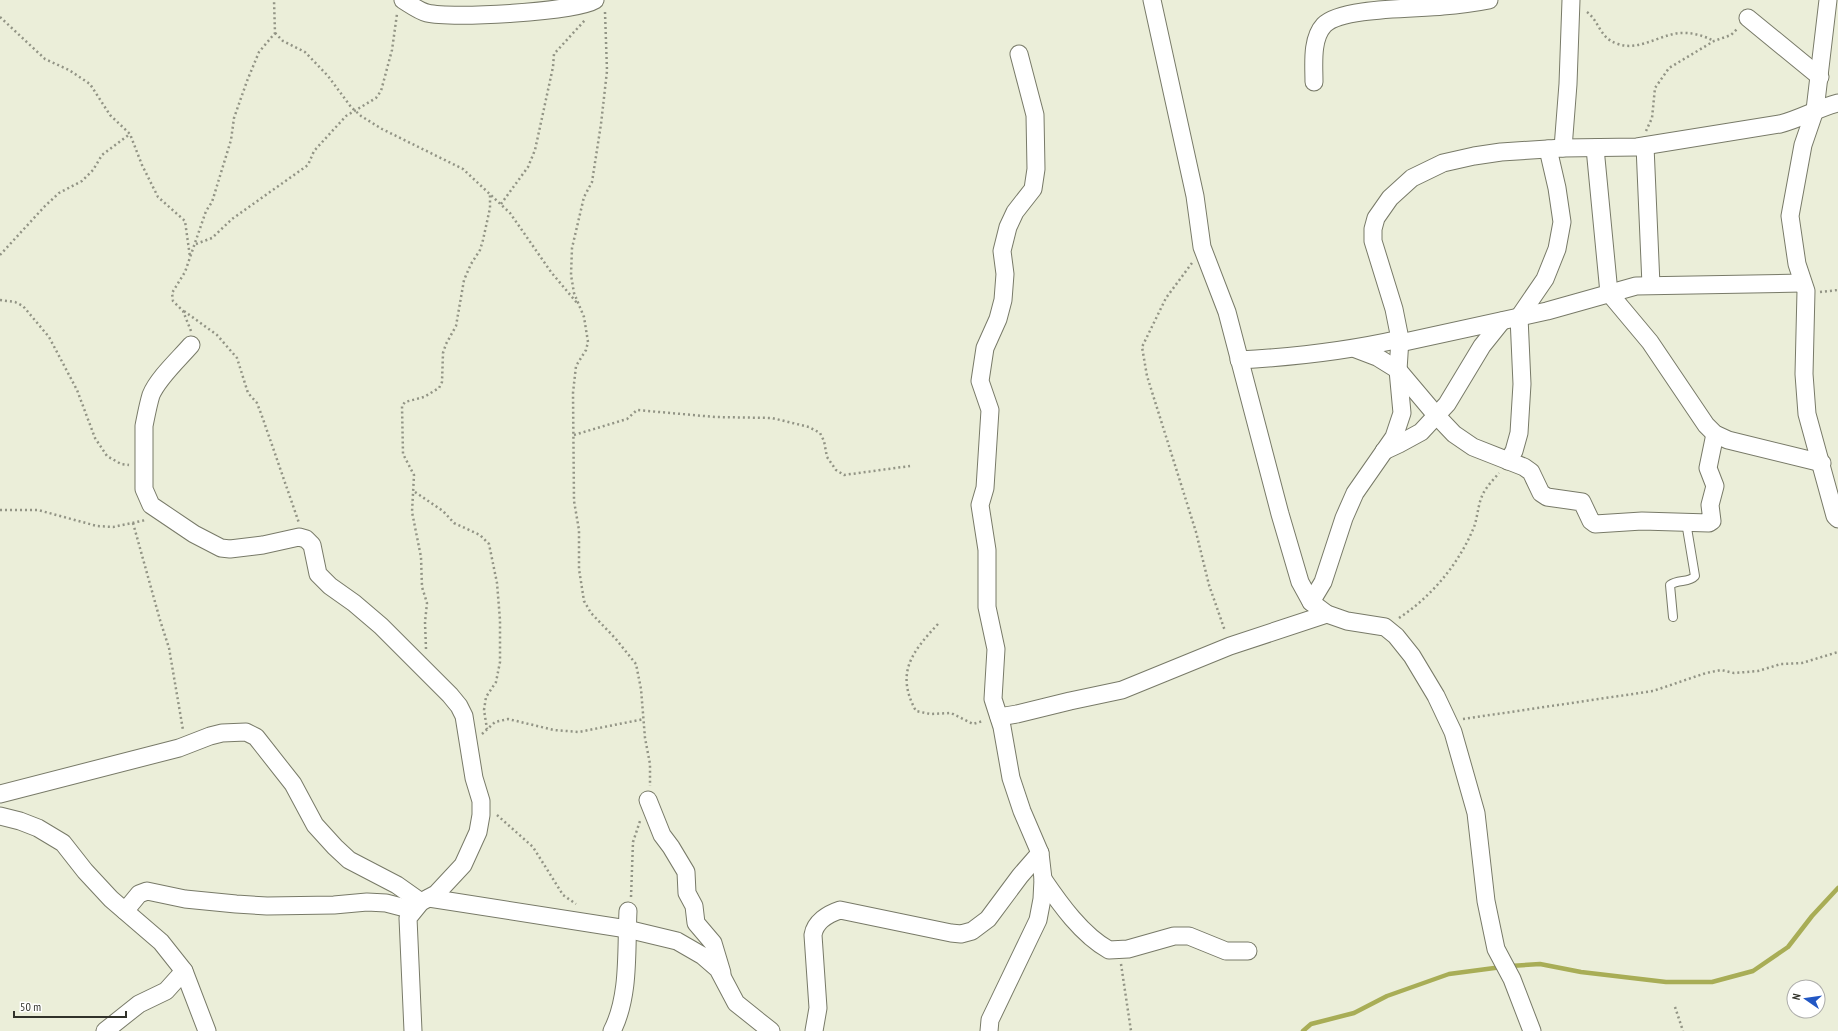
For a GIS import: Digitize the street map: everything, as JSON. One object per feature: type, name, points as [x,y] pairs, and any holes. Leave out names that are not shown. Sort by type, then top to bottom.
[{"type":"street","points":[[1152,0],[1195,196],[1202,248],[1227,312],[1300,582],[1311,602],[1327,614],[1346,621],[1385,627],[1396,636],[1412,656],[1425,676],[1448,722],[1467,777],[1476,813],[1486,901],[1496,949],[1512,979],[1532,1031]]},
{"type":"street","points":[[1314,82],[1315,49],[1319,33],[1324,25],[1332,20],[1366,12],[1442,6],[1489,0]]},
{"type":"street","points":[[1508,461],[1514,450],[1519,433],[1522,384],[1519,317],[1545,279],[1557,249],[1562,222],[1556,149],[1568,84],[1571,0]]},
{"type":"street","points":[[1828,0],[1815,110],[1803,145],[1790,216],[1797,264],[1802,283],[1806,291],[1807,307],[1804,340],[1804,374],[1807,414],[1838,519]]},
{"type":"street","points":[[400,3],[427,13],[440,15],[488,15],[597,4]]},
{"type":"street","points":[[1748,18],[1820,77]]},
{"type":"street","points":[[989,1031],[990,1020],[1038,920],[1042,899],[1043,879],[1040,853],[1022,811],[1011,778],[1000,717],[993,699],[996,649],[987,607],[987,550],[980,505],[985,488],[990,410],[980,381],[985,348],[998,319],[1003,300],[1005,274],[1002,251],[1008,227],[1015,212],[1033,189],[1036,169],[1035,115],[1019,54]]},
{"type":"street","points":[[1311,602],[1323,582],[1354,492],[1394,437],[1402,413],[1398,370],[1400,341],[1394,309],[1374,241],[1373,229],[1376,218],[1390,198],[1412,178],[1443,164],[1501,152],[1663,144],[1780,124],[1797,119],[1815,110],[1838,103]]},
{"type":"street","points":[[1644,146],[1651,285]]},
{"type":"street","points":[[1595,148],[1609,293],[1650,342],[1691,405],[1715,434],[1728,440],[1822,463]]},
{"type":"street","points":[[1239,360],[1315,354],[1356,349],[1400,341],[1502,321],[1636,286],[1802,283]]},
{"type":"street","points":[[1384,451],[1420,432],[1447,404],[1482,346],[1502,321]]},
{"type":"street","points":[[190,345],[156,385],[152,394],[144,426],[144,489],[151,505],[194,534],[221,548],[230,549],[263,545],[299,537],[306,539],[312,545],[318,574],[330,586],[354,603],[381,626],[459,706],[464,716],[474,778],[481,801],[478,832],[472,850],[463,865],[436,894],[421,903],[408,918],[413,1031]]},
{"type":"street","points":[[1356,349],[1377,357],[1398,370],[1454,434],[1473,447],[1524,467],[1531,472],[1541,493],[1547,497],[1582,502],[1591,521],[1595,524],[1686,522],[1709,523],[1712,521],[1710,505],[1715,486],[1708,468],[1715,434]]},
{"type":"street","points":[[1000,717],[1122,690],[1230,646],[1327,614]]},
{"type":"street","points":[[0,794],[186,746],[222,733],[246,732],[256,737],[292,784],[322,835],[349,860],[397,885],[421,903]]},
{"type":"street","points":[[648,800],[662,835],[686,872],[687,893],[694,906],[696,923],[713,943],[725,983]]},
{"type":"street","points":[[0,816],[20,821],[38,828],[63,843],[85,871],[125,911],[161,942],[184,971],[207,1031]]},
{"type":"street","points":[[814,1031],[818,1008],[812,935],[814,928],[821,921],[840,910],[951,934],[961,934],[972,931],[988,919],[1020,876],[1040,853]]},
{"type":"street","points":[[1043,879],[1061,906],[1105,947],[1113,950],[1119,950],[1174,936],[1189,936],[1226,951],[1248,951]]},
{"type":"street","points":[[125,911],[139,894],[147,890],[185,899],[267,906],[334,905],[367,902],[421,903],[627,929],[677,941],[703,956],[718,969],[736,1003],[770,1031]]},
{"type":"street","points":[[612,1031],[617,1022],[624,997],[628,911]]},
{"type":"street","points":[[105,1031],[139,1004],[166,991],[184,971]]},
{"type":"lane","points":[[1673,617],[1670,585],[1693,578],[1695,576],[1686,522]]},
{"type":"path","points":[[274,0],[275,33],[259,52],[247,81],[234,118],[227,152],[212,202],[203,219],[196,244],[183,277],[172,294],[173,301],[183,311],[217,335],[237,358],[248,393],[259,408],[290,500],[306,539]]},
{"type":"path","points":[[196,244],[212,238],[232,219],[308,165],[314,151],[346,116],[354,110],[369,103],[381,91],[395,38],[400,3]]},
{"type":"path","points":[[501,204],[528,167],[535,150],[553,67],[554,54],[583,24],[597,4]]},
{"type":"path","points":[[597,4],[607,71],[592,182],[584,197],[572,248],[571,274],[574,293],[584,317],[588,342],[586,350],[576,366],[573,393],[574,501],[579,530],[580,585],[584,601],[591,612],[636,664],[641,689],[651,780],[648,800],[633,842],[632,889],[628,911]]},
{"type":"path","points":[[1585,11],[1590,15],[1602,35],[1618,45],[1635,45],[1683,32],[1699,34],[1714,41]]},
{"type":"path","points":[[0,17],[46,59],[69,70],[90,84],[110,115],[130,134],[142,165],[158,196],[185,220],[190,258]]},
{"type":"path","points":[[1644,146],[1646,133],[1652,118],[1655,88],[1669,68],[1714,41],[1731,35],[1748,18]]},
{"type":"path","points":[[275,33],[283,41],[305,52],[328,76],[340,95],[354,110],[382,129],[463,170],[477,184],[490,193],[510,213],[550,272],[578,304]]},
{"type":"path","points":[[0,255],[45,206],[59,193],[82,181],[93,170],[102,155],[130,134]]},
{"type":"path","points":[[427,672],[425,622],[428,609],[422,587],[421,557],[412,512],[415,491],[414,475],[403,454],[402,406],[405,402],[424,397],[439,388],[442,382],[443,353],[446,344],[456,326],[464,280],[471,264],[480,250],[483,240],[490,208],[490,193]]},
{"type":"path","points":[[1202,248],[1166,298],[1142,346],[1147,376],[1196,532],[1209,585],[1230,646]]},
{"type":"path","points":[[0,300],[9,300],[23,306],[49,337],[77,390],[95,438],[107,456],[121,464],[144,464]]},
{"type":"path","points":[[183,311],[191,332],[190,345]]},
{"type":"path","points":[[574,435],[627,419],[637,410],[715,417],[772,418],[809,427],[820,433],[824,441],[827,457],[836,470],[844,475],[910,466]]},
{"type":"path","points":[[1385,627],[1412,610],[1432,592],[1456,559],[1474,527],[1484,492],[1508,461]]},
{"type":"path","points":[[415,491],[443,511],[454,523],[480,535],[489,544],[497,583],[500,620],[500,662],[496,682],[486,697],[484,710],[487,729]]},
{"type":"path","points":[[0,510],[38,510],[97,526],[113,527],[166,515]]},
{"type":"path","points":[[133,523],[158,612],[170,648],[186,746]]},
{"type":"path","points":[[938,624],[918,646],[910,661],[906,683],[908,697],[916,711],[930,714],[951,714],[973,724],[1000,717]]},
{"type":"path","points":[[1448,722],[1483,715],[1541,709],[1653,691],[1706,672],[1721,670],[1734,673],[1758,671],[1781,664],[1802,663],[1838,652]]},
{"type":"path","points":[[469,744],[495,722],[508,719],[554,730],[580,732],[644,718]]},
{"type":"path","points":[[481,801],[512,831],[533,847],[563,895],[581,908]]},
{"type":"path","points":[[1119,950],[1131,1031]]},
{"type":"path","points":[[1675,1007],[1683,1031]]},
{"type":"waterway","points":[[1510,966],[1540,964],[1581,972],[1666,982],[1712,982],[1753,971],[1788,947],[1812,916],[1838,888]]},
{"type":"waterway","points":[[1303,1031],[1311,1024],[1354,1013],[1387,996],[1449,974],[1502,967]]}]
